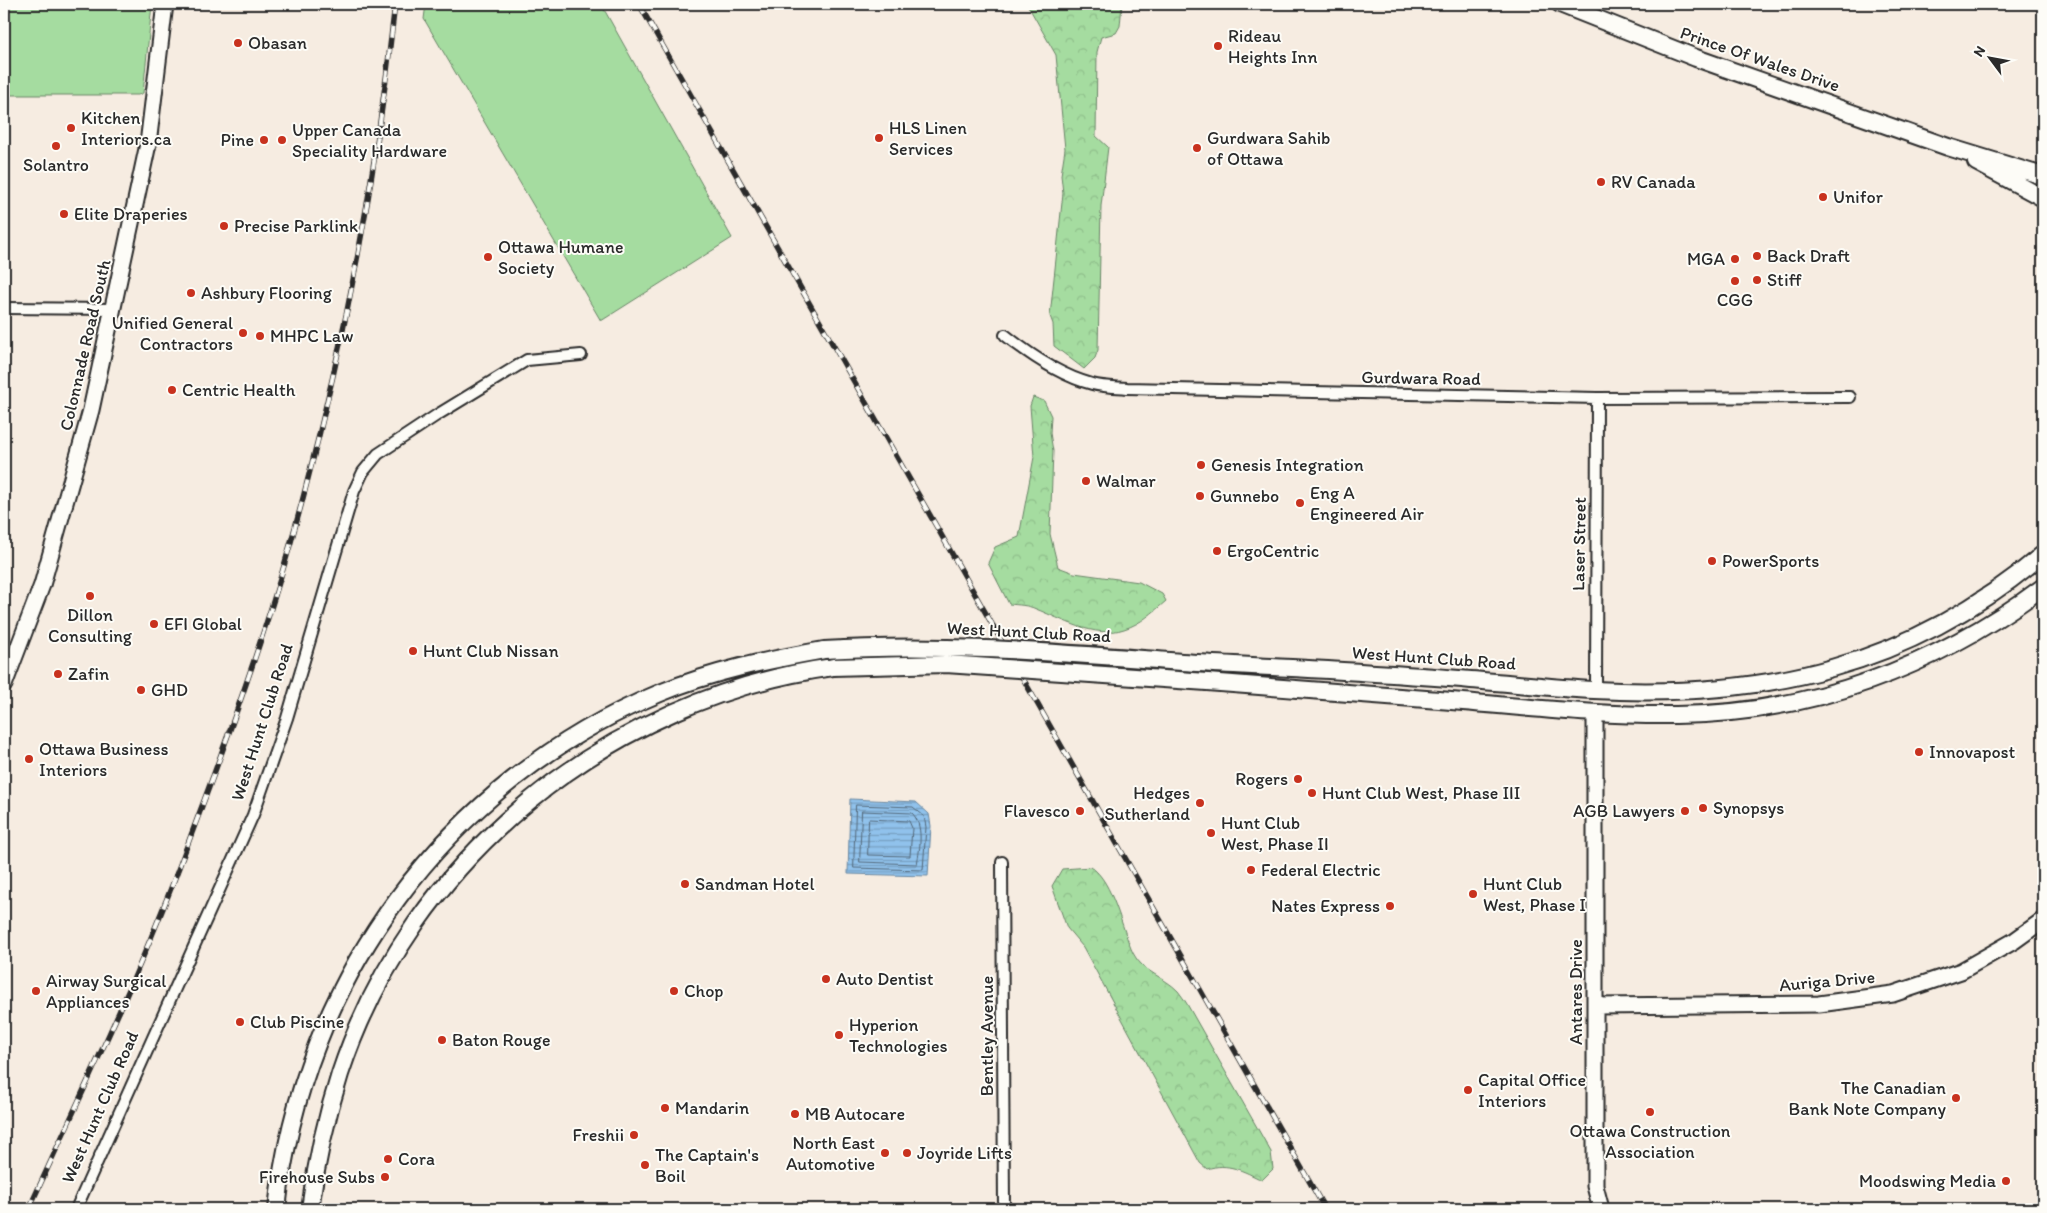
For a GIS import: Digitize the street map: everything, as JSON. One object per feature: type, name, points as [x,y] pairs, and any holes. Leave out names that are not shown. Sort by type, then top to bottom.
[{"type":"main road","name":"Prince Of Wales Drive","points":[[1560,4],[1689,56],[1948,147],[2043,176]]},
{"type":"main road","name":"Prince Of Wales Drive","points":[[1948,147],[2043,198]]},
{"type":"main road","name":"West Hunt Club Road","points":[[277,1209],[283,1165],[292,1123],[310,1060],[333,1004],[355,963],[392,905],[424,864],[456,830],[523,770],[564,742],[609,716],[692,681],[762,661],[824,650],[888,646],[970,647],[1469,679],[1596,690],[1683,690],[1762,685],[1814,674],[1861,660],[1931,631],[1969,609],[2043,554]]},
{"type":"main road","name":"West Hunt Club Road","points":[[310,1209],[324,1132],[340,1074],[378,985],[399,949],[429,906],[469,857],[501,824],[555,778],[596,751],[667,714],[752,683],[833,667],[946,664],[1207,682],[1595,714],[1678,716],[1727,713],[1776,706],[1830,694],[1889,675],[1978,632],[2043,587]]},
{"type":"main road","points":[[1595,714],[1596,690]]},
{"type":"street","name":"Colonnade Road South","points":[[4,685],[42,585],[91,410],[114,310],[148,144],[165,4]]},
{"type":"street","points":[[4,308],[114,310]]},
{"type":"street","name":"Gurdwara Road","points":[[1006,336],[1024,350],[1066,374],[1092,384],[1127,388],[1597,398],[1850,398]]},
{"type":"street","name":"West Hunt Club Road","points":[[76,1209],[253,815],[287,718],[354,491],[363,472],[378,454],[437,415],[527,360],[581,355]]},
{"type":"street","name":"Laser Street","points":[[1596,690],[1597,398]]},
{"type":"street","name":"Antares Drive","points":[[1595,714],[1595,1186],[1601,1209]]},
{"type":"street","name":"Bentley Avenue","points":[[1002,862],[1004,1209]]},
{"type":"street","name":"Auriga Drive","points":[[1595,1006],[1819,1004],[1893,994],[1961,971],[2014,941],[2043,920]]},
{"type":"green space","points":[[4,4],[152,4],[143,93],[138,95],[4,95]]},
{"type":"green space","points":[[426,4],[601,4],[732,238],[601,321],[424,19]]},
{"type":"green space","points":[[1027,4],[1122,4],[1120,26],[1116,33],[1101,37],[1097,52],[1096,136],[1108,147],[1101,206],[1098,350],[1095,358],[1084,369],[1054,346],[1053,324],[1050,316],[1063,193],[1061,175],[1065,149],[1056,55]]},
{"type":"green space","points":[[1033,397],[1044,401],[1051,416],[1050,433],[1053,451],[1050,534],[1058,567],[1074,573],[1139,582],[1162,594],[1166,601],[1130,627],[1101,632],[1090,630],[1033,608],[1009,604],[988,563],[995,547],[1019,537],[1034,457],[1030,406]]},
{"type":"green space","points":[[1091,867],[1099,874],[1111,894],[1137,960],[1178,991],[1271,1152],[1273,1169],[1262,1180],[1235,1168],[1222,1166],[1207,1169],[1200,1163],[1083,947],[1067,928],[1052,886],[1062,869]]},
{"type":"water","points":[[850,799],[916,802],[929,814],[931,826],[928,876],[848,874]]},
{"type":"railway","points":[[29,1209],[139,966],[173,883],[260,644],[290,547],[319,437],[358,253],[379,128],[395,4]]},
{"type":"railway","points":[[639,4],[1325,1209]]},
{"type":"place","name":"Obasan","points":[[238,43]]},
{"type":"place","name":"Rideau Heights Inn","points":[[1218,46]]},
{"type":"place","name":"Kitchen Interiors.ca","points":[[71,128]]},
{"type":"place","name":"HLS Linen Services","points":[[879,138]]},
{"type":"place","name":"Pine","points":[[264,140]]},
{"type":"place","name":"Upper Canada Speciality Hardware","points":[[282,140]]},
{"type":"place","name":"Solantro","points":[[56,146]]},
{"type":"place","name":"Gurdwara Sahib of Ottawa","points":[[1197,148]]},
{"type":"place","name":"RV Canada","points":[[1601,182]]},
{"type":"place","name":"Unifor","points":[[1823,197]]},
{"type":"place","name":"Elite Draperies","points":[[64,214]]},
{"type":"place","name":"Precise Parklink","points":[[224,226]]},
{"type":"place","name":"Back Draft","points":[[1757,256]]},
{"type":"place","name":"Ottawa Humane Society","points":[[488,257]]},
{"type":"place","name":"MGA","points":[[1735,259]]},
{"type":"place","name":"Stiff","points":[[1757,280]]},
{"type":"place","name":"CGG","points":[[1735,281]]},
{"type":"place","name":"Ashbury Flooring","points":[[191,293]]},
{"type":"place","name":"Unified General Contractors","points":[[243,333]]},
{"type":"place","name":"MHPC Law","points":[[260,336]]},
{"type":"place","name":"Centric Health","points":[[172,390]]},
{"type":"place","name":"Genesis Integration","points":[[1201,465]]},
{"type":"place","name":"Walmar","points":[[1086,481]]},
{"type":"place","name":"Gunnebo","points":[[1200,496]]},
{"type":"place","name":"Eng A Engineered Air","points":[[1300,503]]},
{"type":"place","name":"ErgoCentric","points":[[1217,551]]},
{"type":"place","name":"PowerSports","points":[[1712,561]]},
{"type":"place","name":"Dillon Consulting","points":[[90,596]]},
{"type":"place","name":"EFI Global","points":[[154,624]]},
{"type":"place","name":"Hunt Club Nissan","points":[[413,651]]},
{"type":"place","name":"Zafin","points":[[58,674]]},
{"type":"place","name":"GHD","points":[[141,690]]},
{"type":"place","name":"Innovapost","points":[[1919,752]]},
{"type":"place","name":"Ottawa Business Interiors","points":[[29,759]]},
{"type":"place","name":"Rogers","points":[[1298,779]]},
{"type":"place","name":"Hunt Club West, Phase III","points":[[1312,793]]},
{"type":"place","name":"Hedges Sutherland","points":[[1200,803]]},
{"type":"place","name":"Synopsys","points":[[1703,808]]},
{"type":"place","name":"Flavesco","points":[[1080,811]]},
{"type":"place","name":"AGB Lawyers","points":[[1685,811]]},
{"type":"place","name":"Hunt Club West, Phase II","points":[[1211,833]]},
{"type":"place","name":"Federal Electric","points":[[1251,870]]},
{"type":"place","name":"Sandman Hotel","points":[[685,884]]},
{"type":"place","name":"Hunt Club West, Phase I","points":[[1473,894]]},
{"type":"place","name":"Nates Express","points":[[1390,906]]},
{"type":"place","name":"Auto Dentist","points":[[826,979]]},
{"type":"place","name":"Airway Surgical Appliances","points":[[36,991]]},
{"type":"place","name":"Chop","points":[[674,991]]},
{"type":"place","name":"Club Piscine","points":[[240,1022]]},
{"type":"place","name":"Hyperion Technologies","points":[[839,1035]]},
{"type":"place","name":"Baton Rouge","points":[[442,1040]]},
{"type":"place","name":"Capital Office Interiors","points":[[1468,1090]]},
{"type":"place","name":"The Canadian Bank Note Company","points":[[1956,1098]]},
{"type":"place","name":"Mandarin","points":[[665,1108]]},
{"type":"place","name":"Ottawa Construction Association","points":[[1650,1112]]},
{"type":"place","name":"MB Autocare","points":[[795,1114]]},
{"type":"place","name":"Freshii","points":[[634,1135]]},
{"type":"place","name":"North East Automotive","points":[[885,1153]]},
{"type":"place","name":"Joyride Lifts","points":[[907,1153]]},
{"type":"place","name":"Cora","points":[[388,1159]]},
{"type":"place","name":"The Captain's Boil","points":[[645,1165]]},
{"type":"place","name":"Firehouse Subs","points":[[385,1177]]},
{"type":"place","name":"Moodswing Media","points":[[2006,1181]]}]
